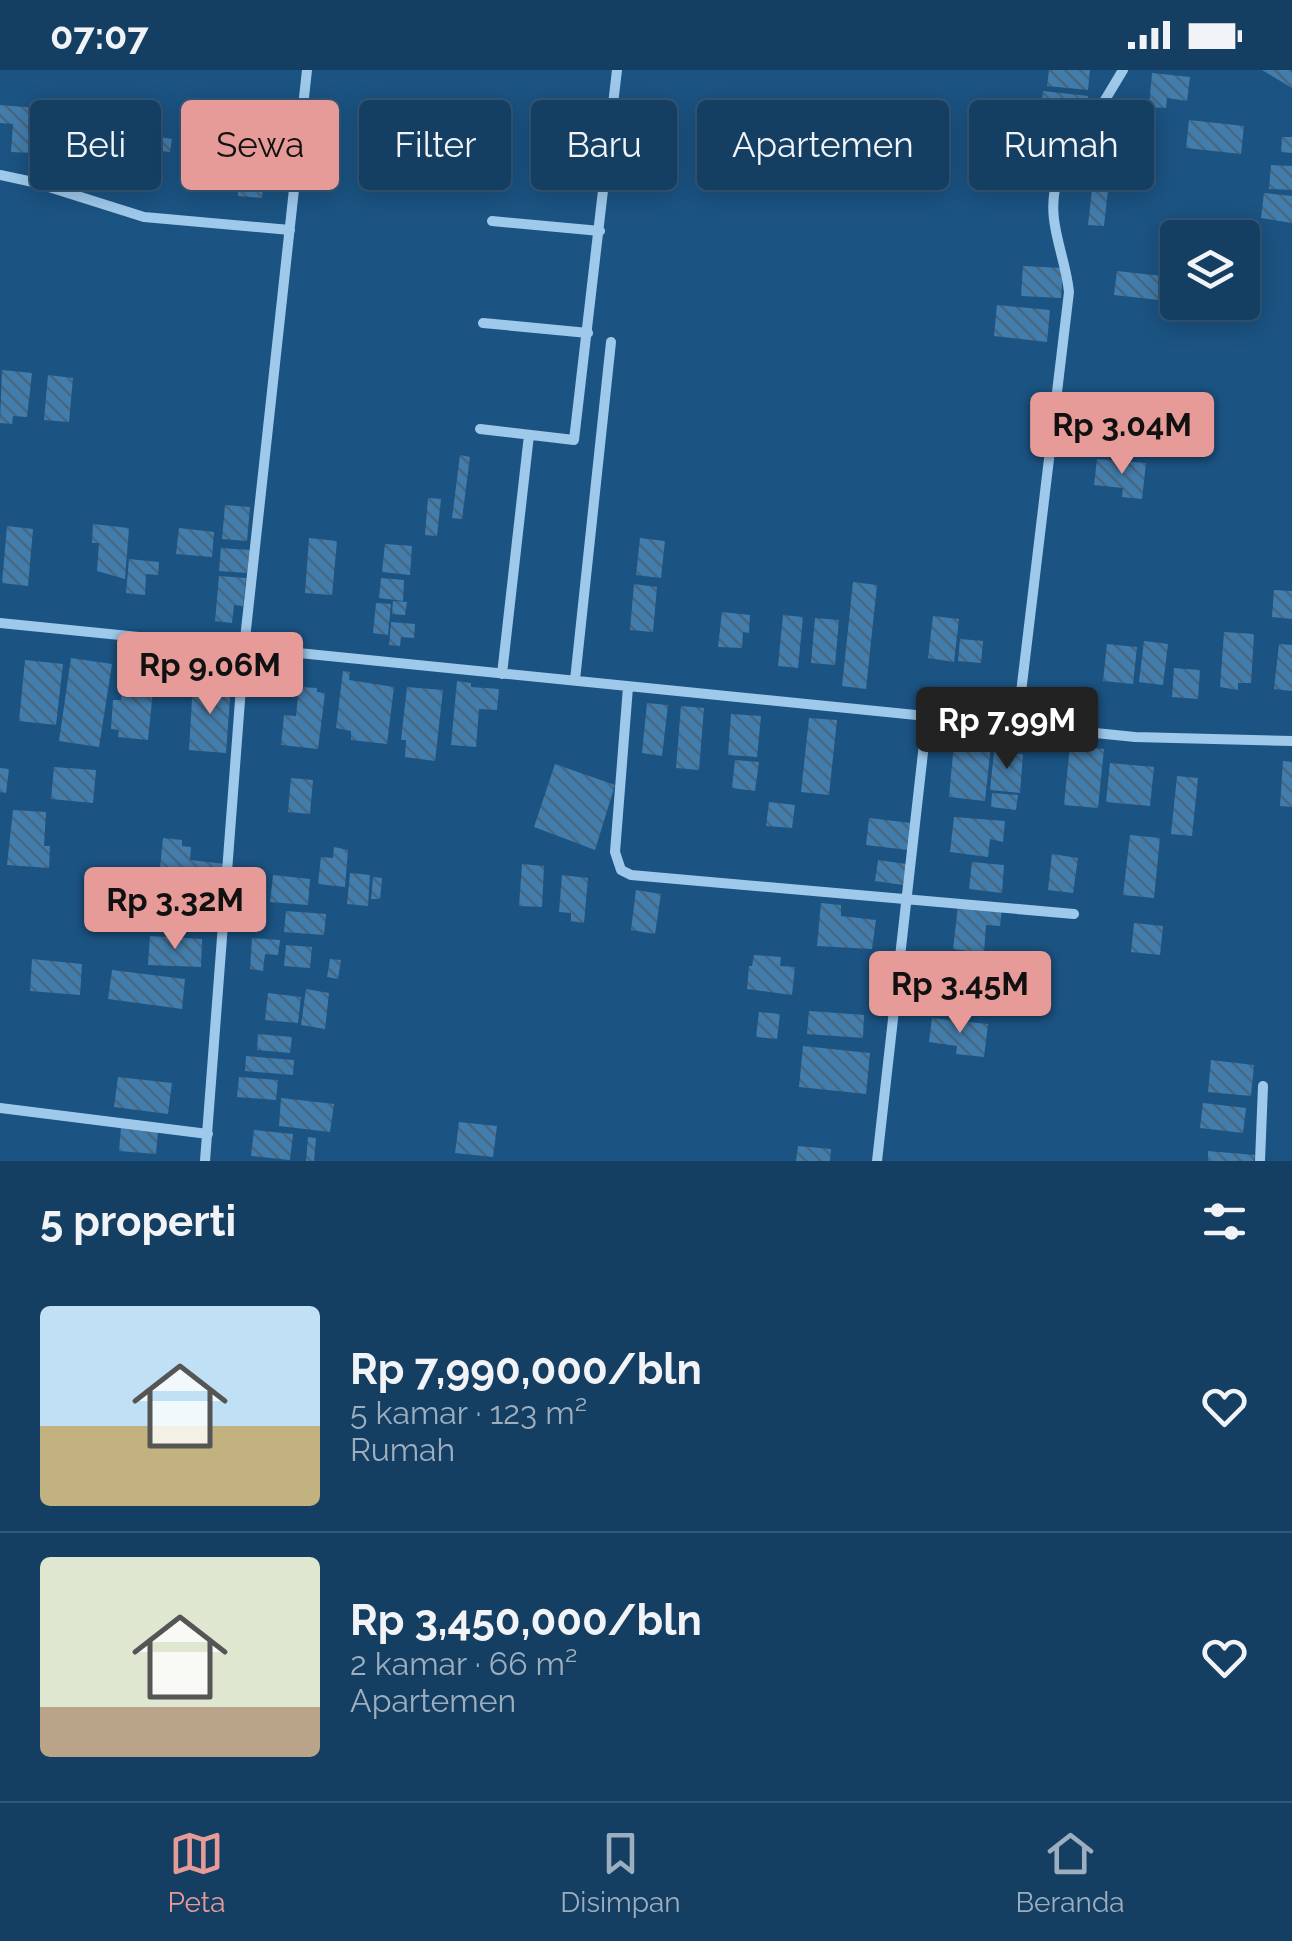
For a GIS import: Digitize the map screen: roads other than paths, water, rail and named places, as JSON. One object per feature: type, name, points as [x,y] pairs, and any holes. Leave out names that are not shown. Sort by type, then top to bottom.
[{"type":"street","points":[[205,1161],[244,648],[307,70]]},
{"type":"street","points":[[480,430],[574,440],[618,70]]},
{"type":"street","points":[[1017,726],[1070,292],[1054,231],[1054,192],[1058,178],[1123,70]]},
{"type":"street","points":[[0,176],[144,217],[290,230]]},
{"type":"street","points":[[492,221],[600,231]]},
{"type":"street","points":[[483,323],[588,333]]},
{"type":"street","points":[[575,680],[611,342]]},
{"type":"street","points":[[502,674],[529,435]]},
{"type":"street","points":[[0,623],[1135,738],[1292,742]]},
{"type":"street","points":[[628,687],[615,852],[620,870],[631,875],[1074,914]]},
{"type":"street","points":[[877,1161],[927,717]]},
{"type":"street","points":[[1260,1161],[1263,1086]]},
{"type":"street","points":[[0,1108],[208,1134]]}]
